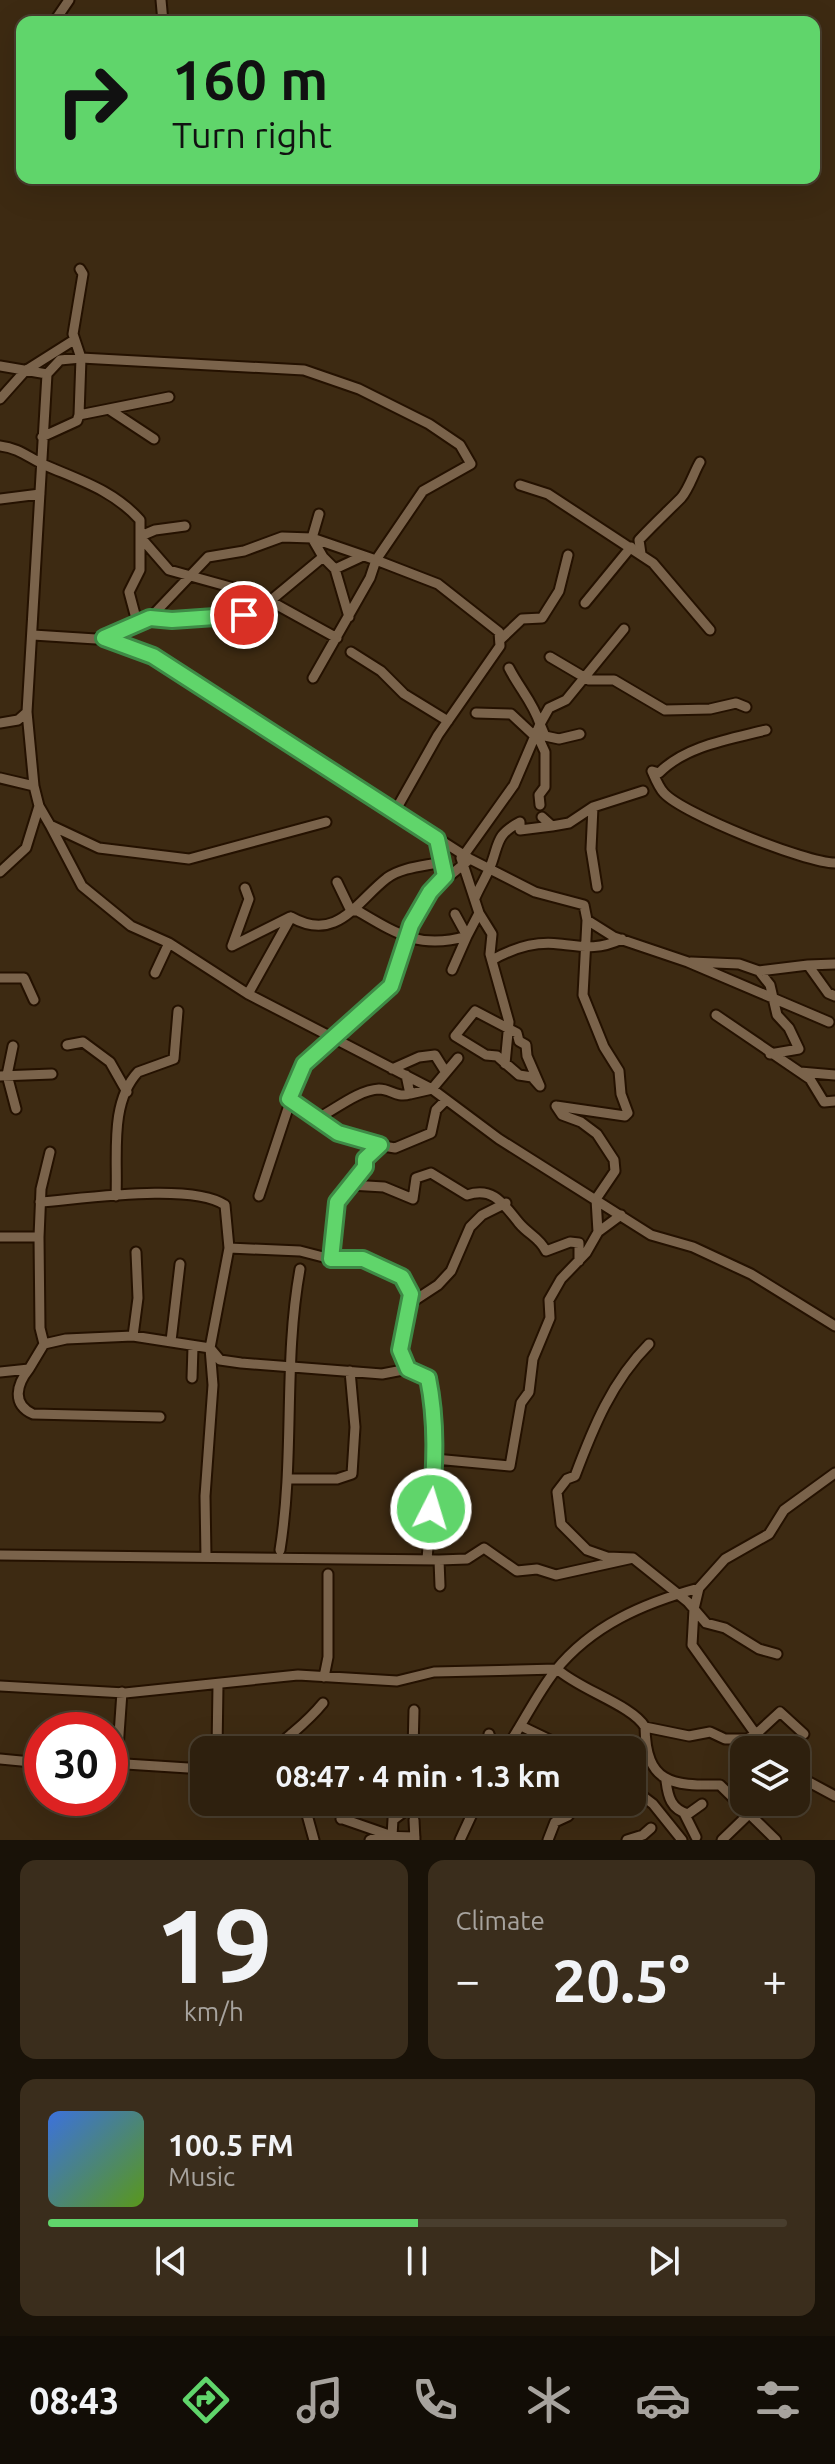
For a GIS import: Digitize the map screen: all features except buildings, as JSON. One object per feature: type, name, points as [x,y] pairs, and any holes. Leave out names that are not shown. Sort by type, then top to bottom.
[{"type":"street","points":[[42,437],[77,421],[79,415],[81,358],[74,340],[83,274],[80,269]]},
{"type":"street","points":[[0,399],[25,371],[74,340]]},
{"type":"street","points":[[313,678],[370,578],[376,560],[423,491],[471,465],[460,445],[429,424],[359,389],[304,370],[81,358],[60,360],[47,374],[27,712],[34,786],[39,806],[75,877],[91,896],[131,926],[169,943],[248,994],[432,1089],[499,1139],[654,1237],[693,1247],[751,1274],[835,1326]]},
{"type":"street","points":[[0,366],[47,374]]},
{"type":"street","points":[[79,415],[169,397]]},
{"type":"street","points":[[110,410],[154,439]]},
{"type":"street","points":[[0,446],[28,453],[42,464],[93,483],[127,506],[140,520],[140,570],[129,592],[137,622],[129,628]]},
{"type":"street","points":[[641,554],[639,540],[664,517],[671,503],[681,498],[700,462]]},
{"type":"street","points":[[520,485],[548,494],[641,554],[671,581],[689,609],[710,630]]},
{"type":"street","points":[[0,499],[40,494]]},
{"type":"street","points":[[319,514],[312,538],[323,557],[335,569],[349,617]]},
{"type":"street","points":[[142,538],[155,530],[185,526]]},
{"type":"street","points":[[104,638],[150,618],[210,556],[244,551],[282,537],[312,538],[445,589],[496,628],[501,639]]},
{"type":"street","points":[[142,538],[169,570],[268,599],[337,638]]},
{"type":"street","points":[[585,603],[631,547]]},
{"type":"street","points":[[398,806],[501,639],[522,619],[542,618],[559,591],[568,555]]},
{"type":"street","points":[[335,569],[363,556]]},
{"type":"street","points":[[150,618],[172,620],[253,614],[323,557]]},
{"type":"street","points":[[259,1196],[302,1066],[391,986],[406,940],[430,892],[464,857],[514,785],[534,735],[549,708],[566,700],[624,629]]},
{"type":"street","points":[[33,635],[104,638],[153,656],[464,857],[540,894],[584,905],[588,949],[584,997],[604,1047],[619,1071],[620,1093],[628,1113],[625,1116],[555,1107],[562,1115],[594,1132],[614,1160],[613,1177],[596,1199],[598,1232]]},
{"type":"street","points":[[351,652],[381,671],[404,694],[448,721]]},
{"type":"street","points":[[550,657],[583,676],[614,680],[665,710],[710,709],[736,703],[746,707]]},
{"type":"street","points":[[509,668],[520,690],[533,703],[545,736],[559,739],[580,734]]},
{"type":"street","points":[[0,723],[18,720],[27,712]]},
{"type":"street","points":[[476,713],[511,714],[534,735],[545,752],[545,787],[539,795],[540,805]]},
{"type":"street","points":[[766,730],[712,741],[689,756],[670,761],[659,773],[652,771],[663,793],[728,828],[761,842],[835,863]]},
{"type":"street","points":[[0,778],[34,786]]},
{"type":"street","points":[[475,898],[489,868],[495,844],[515,825],[521,823],[520,830],[569,823],[593,807],[643,791]]},
{"type":"street","points":[[0,872],[26,848],[39,806]]},
{"type":"street","points":[[593,807],[591,849],[597,887]]},
{"type":"street","points":[[542,817],[552,826]]},
{"type":"street","points":[[50,825],[99,848],[189,859],[326,822]]},
{"type":"street","points":[[437,839],[445,876]]},
{"type":"street","points":[[464,857],[479,913],[492,934],[492,960],[509,1027],[505,1064]]},
{"type":"street","points":[[291,917],[304,924],[346,918],[388,878],[442,862]]},
{"type":"street","points":[[337,882],[351,911]]},
{"type":"street","points":[[245,888],[249,899],[232,946],[291,917]]},
{"type":"street","points":[[351,911],[358,911],[406,940],[450,941],[467,936]]},
{"type":"street","points":[[452,970],[479,913]]},
{"type":"street","points":[[455,914],[467,936]]},
{"type":"street","points":[[248,994],[291,917]]},
{"type":"street","points":[[587,920],[622,939],[688,962],[829,1022]]},
{"type":"street","points":[[492,960],[512,949],[532,945],[603,948],[622,939]]},
{"type":"street","points":[[155,973],[169,943]]},
{"type":"street","points":[[688,962],[739,964],[759,971],[835,964]]},
{"type":"street","points":[[808,965],[828,993],[835,996]]},
{"type":"street","points":[[759,971],[769,983],[777,1015],[789,1028],[799,1049],[770,1054]]},
{"type":"street","points":[[0,978],[24,978],[34,1000]]},
{"type":"street","points":[[116,1196],[115,1139],[127,1092],[133,1078],[152,1065],[165,1066],[174,1059],[178,1011]]},
{"type":"street","points":[[475,1011],[509,1027],[526,1045],[527,1056],[540,1086],[532,1077],[519,1075],[505,1064],[455,1036],[475,1011]]},
{"type":"street","points":[[716,1015],[810,1079],[824,1102],[835,1101]]},
{"type":"street","points":[[67,1045],[83,1042],[110,1062],[127,1092]]},
{"type":"street","points":[[13,1046],[4,1076],[16,1109]]},
{"type":"street","points":[[392,1069],[419,1057],[435,1055],[445,1071]]},
{"type":"street","points":[[320,1117],[361,1094],[381,1089],[398,1097],[432,1089],[458,1058]]},
{"type":"street","points":[[796,1072],[835,1075]]},
{"type":"street","points":[[4,1076],[52,1074]]},
{"type":"street","points":[[406,1075],[410,1094]]},
{"type":"street","points":[[119,1078],[133,1078]]},
{"type":"street","points":[[289,1099],[320,1117],[338,1133],[395,1148],[431,1133],[436,1110],[446,1100]]},
{"type":"street","points":[[331,1259],[337,1202],[365,1167],[365,1159],[380,1145]]},
{"type":"street","points":[[50,1152],[40,1202],[40,1328],[44,1344],[18,1383],[17,1396],[26,1411],[33,1414],[160,1417]]},
{"type":"street","points":[[350,1185],[384,1187],[413,1199],[416,1178],[431,1173],[467,1195],[478,1191],[506,1203],[520,1225],[540,1239],[546,1251],[570,1242],[579,1243],[579,1262]]},
{"type":"street","points":[[40,1202],[174,1194],[218,1200],[225,1205],[229,1248],[210,1348],[213,1385],[205,1496],[206,1557]]},
{"type":"street","points":[[406,1307],[438,1285],[451,1271],[470,1227],[482,1215],[506,1203]]},
{"type":"street","points":[[435,1459],[510,1466],[521,1403],[529,1392],[533,1359],[550,1318],[549,1300],[561,1279],[579,1262],[598,1232],[621,1215]]},
{"type":"street","points":[[0,1237],[39,1237]]},
{"type":"street","points":[[229,1248],[300,1251],[331,1259],[363,1259],[402,1277],[411,1294],[406,1307],[400,1350],[408,1369],[428,1378],[435,1459],[427,1559]]},
{"type":"street","points":[[133,1336],[138,1298],[136,1252]]},
{"type":"street","points":[[171,1341],[180,1264]]},
{"type":"street","points":[[280,1550],[289,1479],[291,1318],[300,1269]]},
{"type":"street","points":[[44,1344],[66,1339],[133,1336],[210,1348],[220,1360],[395,1374],[408,1369]]},
{"type":"street","points":[[649,1344],[626,1367],[603,1408],[575,1476],[567,1479],[557,1492],[561,1524],[587,1550],[607,1557],[633,1558],[694,1609],[706,1623],[725,1628],[759,1649],[777,1654]]},
{"type":"street","points":[[192,1378],[193,1347]]},
{"type":"street","points":[[0,1372],[29,1369]]},
{"type":"street","points":[[289,1479],[337,1479],[352,1474],[355,1427],[350,1371]]},
{"type":"street","points":[[804,1734],[780,1712],[754,1736],[692,1645],[694,1609],[699,1588],[725,1559],[769,1534],[784,1510],[834,1474]]},
{"type":"street","points":[[0,1555],[439,1560],[467,1559],[484,1548],[517,1571],[537,1569],[556,1575],[633,1558]]},
{"type":"street","points":[[439,1560],[440,1586]]},
{"type":"street","points":[[324,1677],[328,1657],[328,1574]]},
{"type":"street","points":[[514,1736],[557,1669],[605,1624],[676,1594],[699,1588]]},
{"type":"street","points":[[0,1686],[122,1692],[218,1685],[281,1676],[397,1681],[434,1672],[557,1669],[574,1685],[639,1717],[645,1727],[646,1756],[666,1781],[669,1798],[678,1811],[684,1813],[702,1804]]},
{"type":"street","points":[[217,1736],[218,1685]]},
{"type":"street","points":[[120,1712],[122,1692]]},
{"type":"street","points":[[291,1734],[301,1729],[323,1703]]},
{"type":"street","points":[[413,1736],[414,1710]]},
{"type":"street","points":[[521,1726],[542,1736]]},
{"type":"street","points":[[645,1727],[689,1736],[710,1732],[730,1738]]},
{"type":"street","points":[[0,1759],[24,1761]]},
{"type":"street","points":[[128,1764],[190,1768]]},
{"type":"street","points":[[666,1781],[682,1786],[720,1785],[730,1794]]},
{"type":"street","points":[[810,1783],[835,1796]]},
{"type":"street","points":[[646,1799],[682,1840]]},
{"type":"street","points":[[684,1813],[696,1839]]},
{"type":"street","points":[[307,1816],[314,1840]]},
{"type":"street","points":[[349,1816],[342,1819],[392,1838]]},
{"type":"street","points":[[392,1838],[393,1816]]},
{"type":"street","points":[[393,1820],[398,1816]]},
{"type":"street","points":[[460,1840],[471,1816]]},
{"type":"street","points":[[548,1840],[555,1822],[568,1816]]},
{"type":"street","points":[[722,1840],[747,1816]]},
{"type":"street","points":[[755,1816],[776,1840]]},
{"type":"street","points":[[370,1840],[415,1839],[414,1820]]},
{"type":"street","points":[[632,1839],[651,1828]]},
{"type":"route","points":[[244,615],[234,613],[172,620],[150,618],[104,638],[153,656],[437,839],[445,876],[430,892],[411,925],[391,986],[304,1064],[289,1099],[299,1108],[320,1117],[338,1133],[380,1145],[365,1159],[365,1167],[337,1202],[331,1259],[363,1259],[402,1277],[411,1294],[406,1307],[400,1350],[408,1369],[428,1378],[432,1398],[435,1459],[431,1509]]}]
